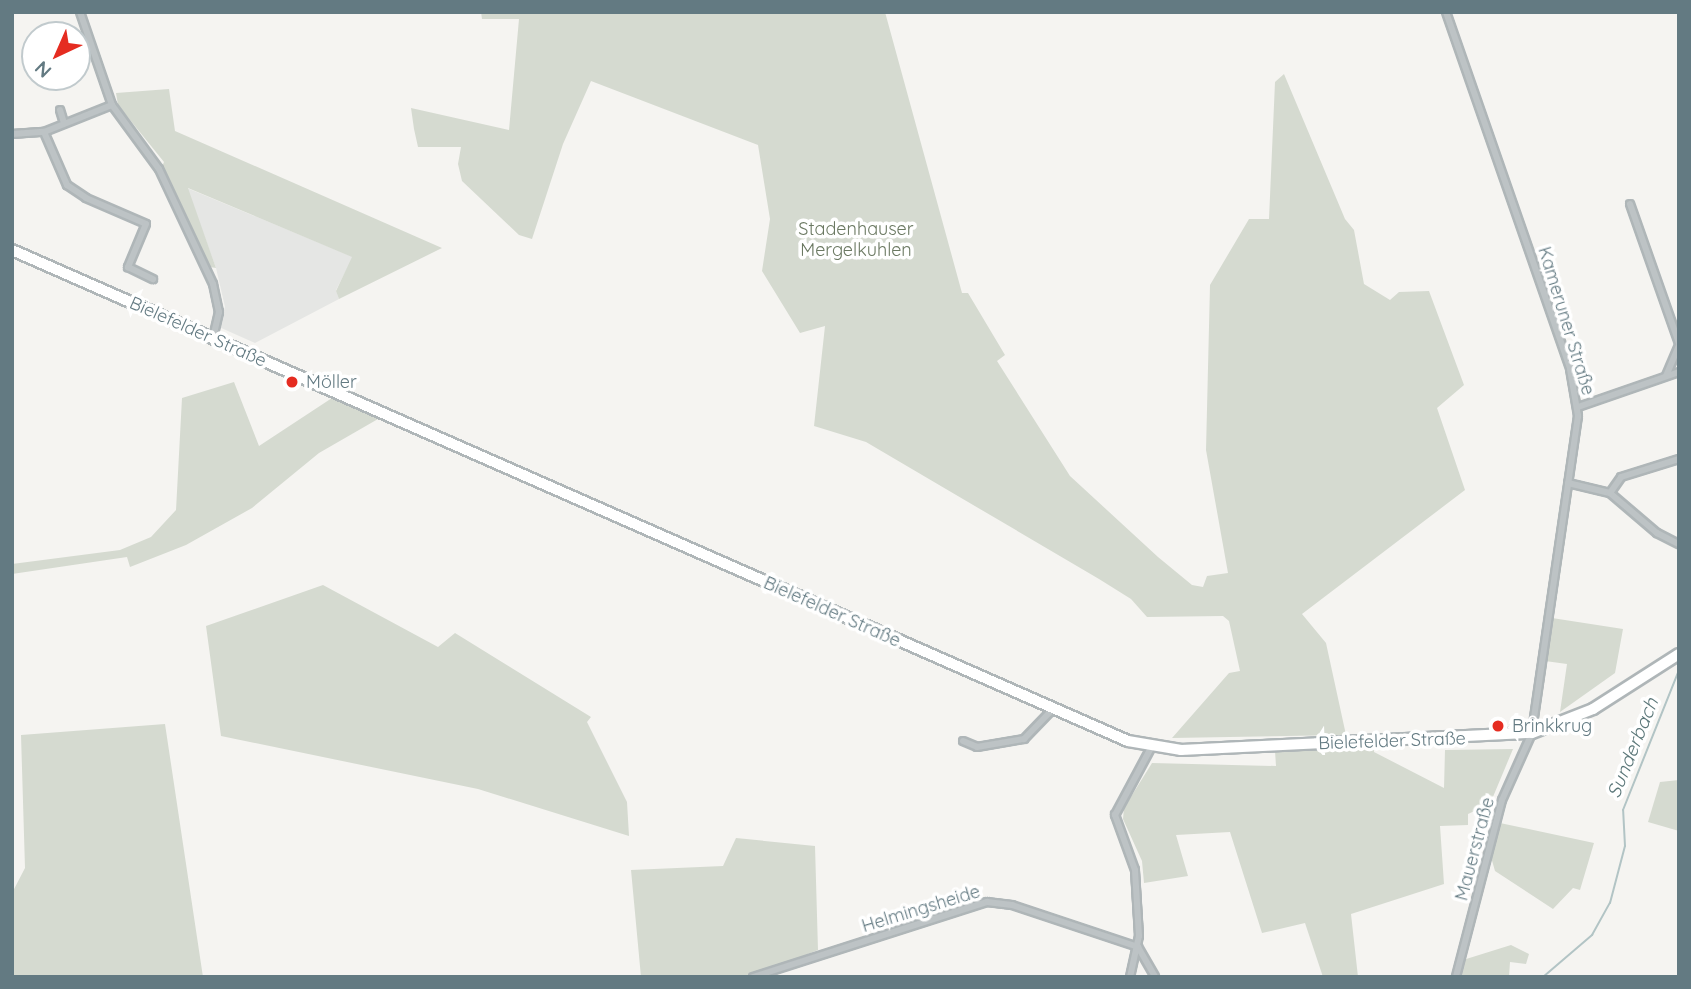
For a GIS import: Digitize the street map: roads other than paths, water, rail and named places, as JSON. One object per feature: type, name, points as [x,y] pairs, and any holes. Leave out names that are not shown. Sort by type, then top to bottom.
[{"type":"main road","name":"Bielefelder Straße","points":[[12,250],[1053,709],[1152,746],[1181,750],[1532,733],[1594,709],[1679,654]]},
{"type":"street","points":[[80,12],[112,105],[159,169],[213,284],[219,312],[213,339]]},
{"type":"street","name":"Kameruner Straße","points":[[1446,12],[1570,369],[1578,407],[1532,733]]},
{"type":"street","points":[[12,134],[44,132],[112,105]]},
{"type":"street","points":[[61,110],[64,122]]},
{"type":"street","points":[[44,132],[67,185],[86,198],[146,225],[128,267],[153,279]]},
{"type":"street","points":[[1630,204],[1679,344],[1666,376]]},
{"type":"street","points":[[1578,407],[1679,372]]},
{"type":"street","points":[[1610,493],[1621,477],[1679,459]]},
{"type":"street","points":[[1568,483],[1610,493],[1669,542],[1679,544]]},
{"type":"street","points":[[963,741],[977,747],[1024,739],[1053,709]]},
{"type":"street","name":"Mauerstraße","points":[[1456,977],[1502,800],[1532,733]]},
{"type":"street","points":[[1130,977],[1138,947],[1135,870],[1115,815],[1152,746]]},
{"type":"street","name":"Helmingsheide","points":[[753,977],[987,902],[1012,905],[1138,947]]},
{"type":"street","points":[[1138,947],[1155,977]]},
{"type":"waterway","name":"Sunderbach","points":[[1543,977],[1592,935],[1610,903],[1625,846],[1623,810],[1679,670]]},
{"type":"place","name":"Möller","points":[[292,382]]},
{"type":"place","name":"Brinkkrug","points":[[1498,726]]},
{"type":"park label","name":"Stadenhauser Mergelkuhlen","points":[[856,240]]}]
